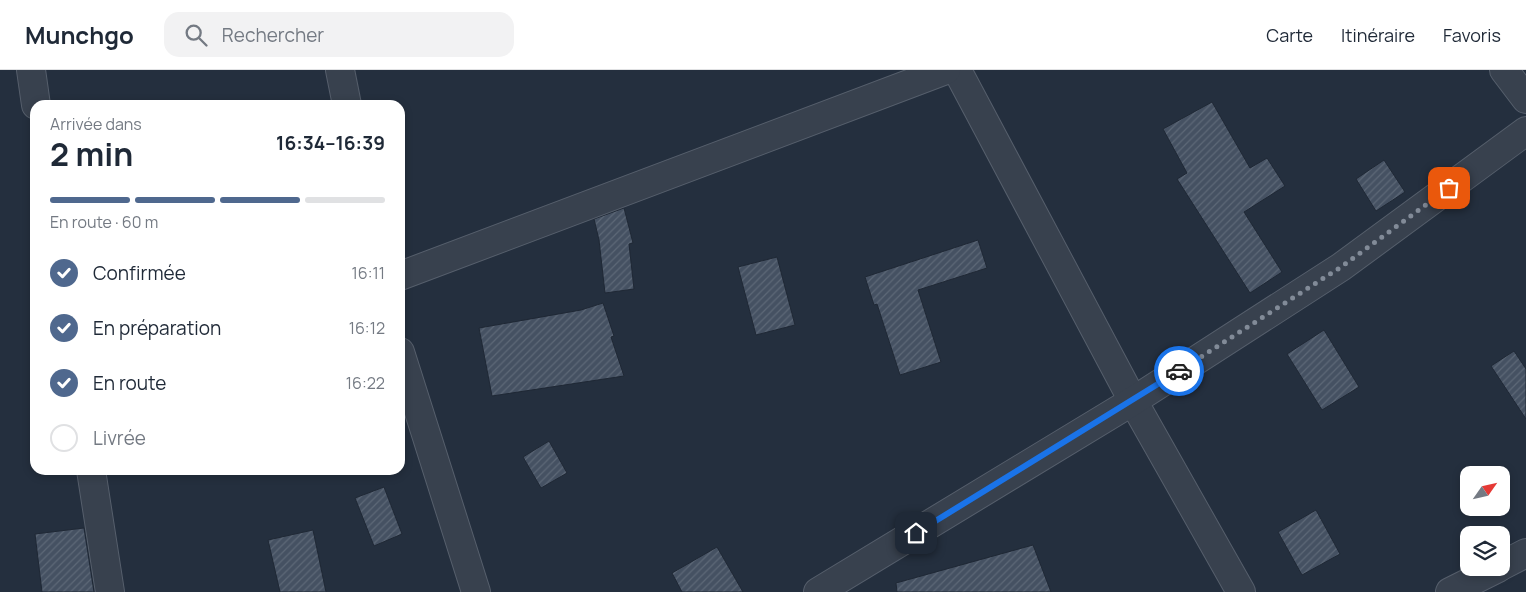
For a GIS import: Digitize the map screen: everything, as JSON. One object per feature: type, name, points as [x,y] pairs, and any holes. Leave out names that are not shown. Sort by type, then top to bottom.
[{"type":"street","points":[[31,70],[35,100]]},
{"type":"street","points":[[340,70],[345,100]]},
{"type":"street","points":[[405,274],[946,70]]},
{"type":"street","points":[[957,70],[1133,401],[1241,592]]},
{"type":"street","points":[[1504,70],[1526,99]]},
{"type":"street","points":[[818,592],[1133,401],[1341,267],[1526,131]]},
{"type":"street","points":[[405,368],[476,592]]},
{"type":"street","points":[[92,475],[110,592]]},
{"type":"street","points":[[1510,561],[1526,553]]},
{"type":"street","points":[[1450,592],[1482,576]]},
{"type":"building","points":[[1212,102],[1250,168],[1267,158],[1285,186],[1244,212],[1282,272],[1250,293],[1177,179],[1187,173],[1163,129]]},
{"type":"building","points":[[1384,160],[1405,192],[1376,211],[1356,179]]},
{"type":"building","points":[[624,208],[633,243],[629,244],[634,289],[605,293],[599,240],[594,219]]},
{"type":"building","points":[[978,240],[987,268],[918,290],[941,362],[900,375],[877,304],[874,305],[865,277]]},
{"type":"building","points":[[777,257],[795,325],[756,335],[738,267]]},
{"type":"building","points":[[603,303],[614,336],[611,337],[624,376],[492,396],[479,328],[581,310]]},
{"type":"building","points":[[1324,330],[1359,387],[1322,410],[1287,354]]},
{"type":"building","points":[[1514,351],[1526,369],[1526,419],[1491,366]]},
{"type":"building","points":[[549,441],[567,473],[541,488],[523,457]]},
{"type":"building","points":[[384,487],[402,534],[374,546],[355,498]]},
{"type":"building","points":[[1316,510],[1340,554],[1302,575],[1278,532]]},
{"type":"building","points":[[84,528],[94,592],[42,592],[35,534]]},
{"type":"building","points":[[313,530],[326,592],[280,592],[268,540]]},
{"type":"building","points":[[1033,545],[1051,592],[897,592],[896,583]]},
{"type":"building","points":[[717,547],[743,592],[682,592],[672,573]]},
{"type":"way so far","points":[[1179,371],[1341,267],[1449,188]]},
{"type":"route","points":[[916,533],[1179,371]]}]
